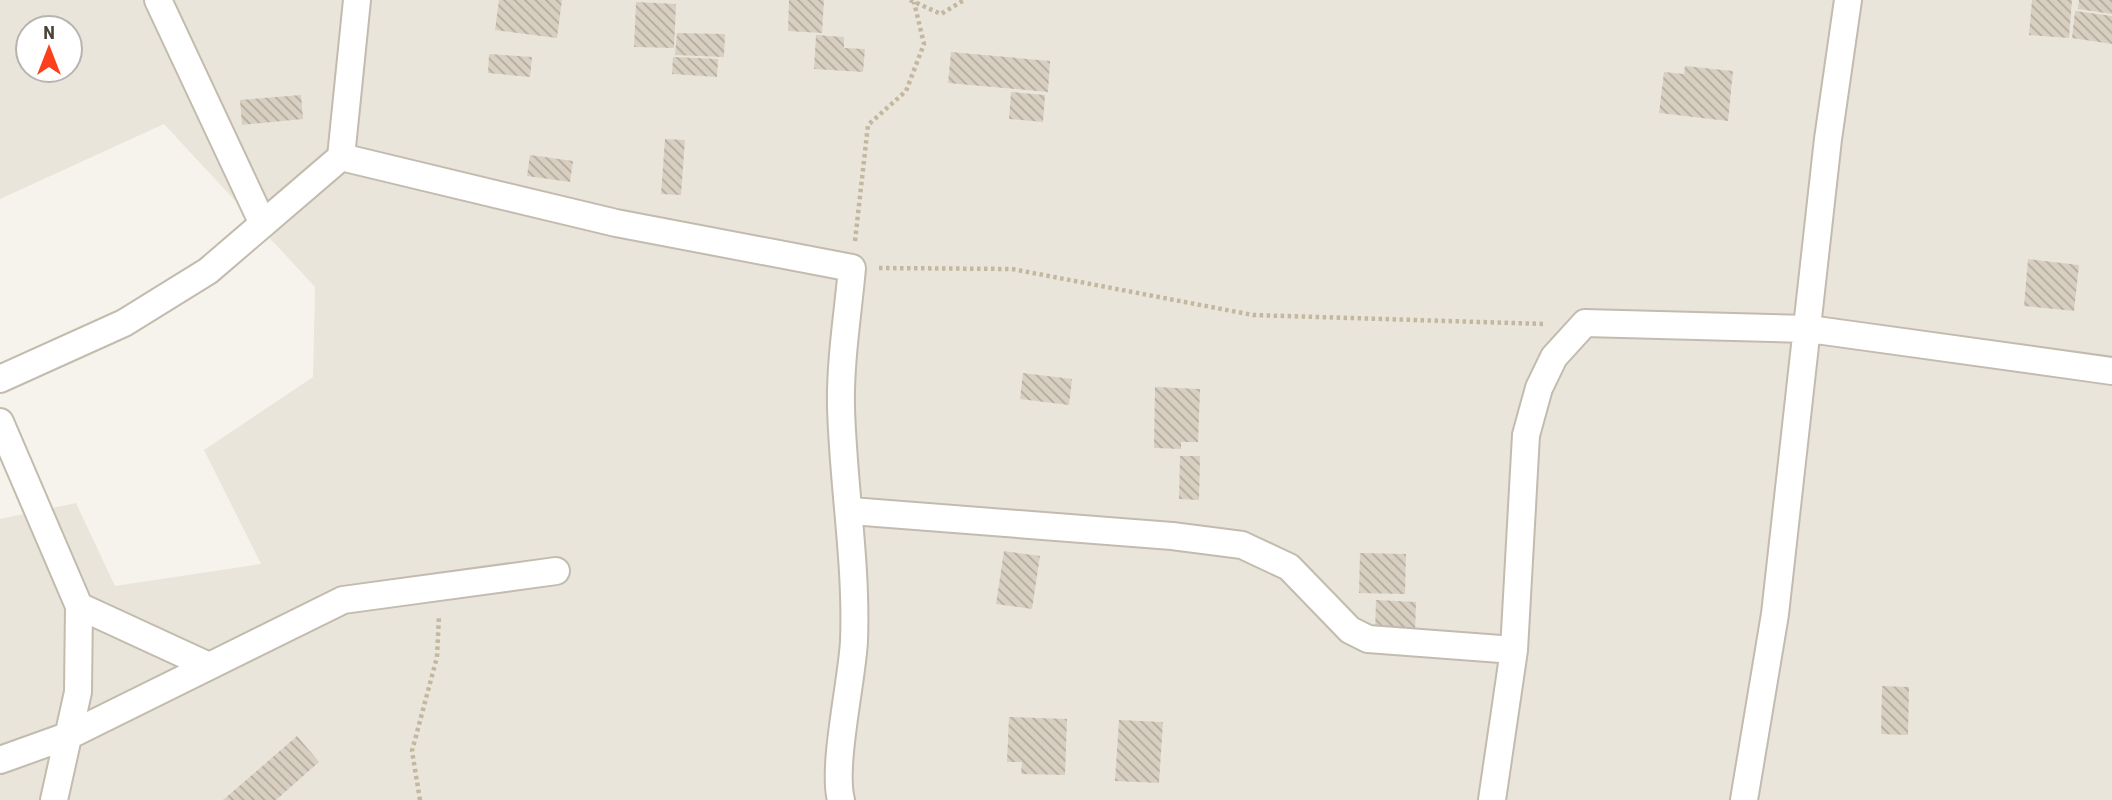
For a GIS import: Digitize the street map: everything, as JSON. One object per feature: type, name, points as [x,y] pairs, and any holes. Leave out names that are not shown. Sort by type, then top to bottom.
[{"type":"street","points":[[158,0],[263,224]]},
{"type":"street","points":[[0,379],[124,323],[208,271],[341,157],[357,0]]},
{"type":"street","points":[[1744,800],[1775,614],[1809,329],[1828,139],[1848,0]]},
{"type":"street","points":[[341,157],[616,223],[852,268],[841,402],[843,458],[851,511],[854,641],[840,773],[841,800]]},
{"type":"street","points":[[1492,800],[1514,650],[1526,435],[1538,388],[1554,357],[1585,323],[1809,329],[2112,371]]},
{"type":"street","points":[[0,422],[79,606],[78,692],[54,800]]},
{"type":"street","points":[[851,511],[1172,536],[1242,545],[1289,567],[1350,630],[1368,639],[1514,650]]},
{"type":"street","points":[[0,760],[69,735],[343,600],[556,571]]},
{"type":"street","points":[[79,606],[207,665]]},
{"type":"path","points":[[912,1],[941,14],[964,0]]},
{"type":"path","points":[[912,1],[924,44],[905,91],[868,125],[852,268],[1012,269],[1253,314],[1585,323]]},
{"type":"path","points":[[420,800],[412,751],[437,657],[439,589]]},
{"type":"shaded area","points":[[0,0],[2112,0],[2112,800],[0,800],[0,519],[76,503],[115,586],[261,564],[204,450],[313,377],[315,287],[164,124],[0,199]]},
{"type":"building","points":[[499,0],[562,0],[557,38],[495,30]]},
{"type":"building","points":[[789,0],[824,0],[822,33],[788,31]]},
{"type":"building","points":[[2032,0],[2072,0],[2069,38],[2029,35]]},
{"type":"building","points":[[2079,0],[2112,0],[2112,14],[2078,9]]},
{"type":"building","points":[[636,2],[676,4],[674,48],[634,47]]},
{"type":"building","points":[[2075,11],[2112,16],[2112,44],[2072,38]]},
{"type":"building","points":[[677,33],[725,34],[724,57],[675,55]]},
{"type":"building","points":[[816,35],[844,37],[844,48],[865,49],[863,72],[814,69]]},
{"type":"building","points":[[951,52],[1050,61],[1048,92],[948,83]]},
{"type":"building","points":[[489,54],[532,57],[530,77],[488,73]]},
{"type":"building","points":[[673,57],[718,59],[717,77],[672,74]]},
{"type":"building","points":[[1685,66],[1733,71],[1728,121],[1659,113],[1664,72],[1684,74]]},
{"type":"building","points":[[1011,92],[1045,95],[1043,122],[1009,119]]},
{"type":"building","points":[[301,95],[303,119],[242,125],[240,100]]},
{"type":"building","points":[[665,139],[685,140],[681,195],[661,194]]},
{"type":"building","points":[[530,155],[573,161],[570,182],[527,176]]},
{"type":"building","points":[[2028,259],[2079,265],[2074,311],[2024,306]]},
{"type":"building","points":[[1023,373],[1072,379],[1069,405],[1020,399]]},
{"type":"building","points":[[1155,387],[1200,389],[1198,442],[1181,442],[1181,449],[1154,448]]},
{"type":"building","points":[[1180,456],[1200,456],[1199,500],[1179,499]]},
{"type":"building","points":[[1004,551],[1040,556],[1032,609],[996,604]]},
{"type":"building","points":[[1360,553],[1406,554],[1405,594],[1359,593]]},
{"type":"building","points":[[1376,600],[1416,602],[1415,634],[1375,633]]},
{"type":"building","points":[[1882,686],[1909,687],[1908,735],[1881,734]]},
{"type":"building","points":[[1009,717],[1067,719],[1065,775],[1021,774],[1022,762],[1007,762]]},
{"type":"building","points":[[1119,720],[1163,722],[1159,783],[1115,781]]},
{"type":"building","points":[[297,736],[319,762],[276,800],[223,800]]}]
